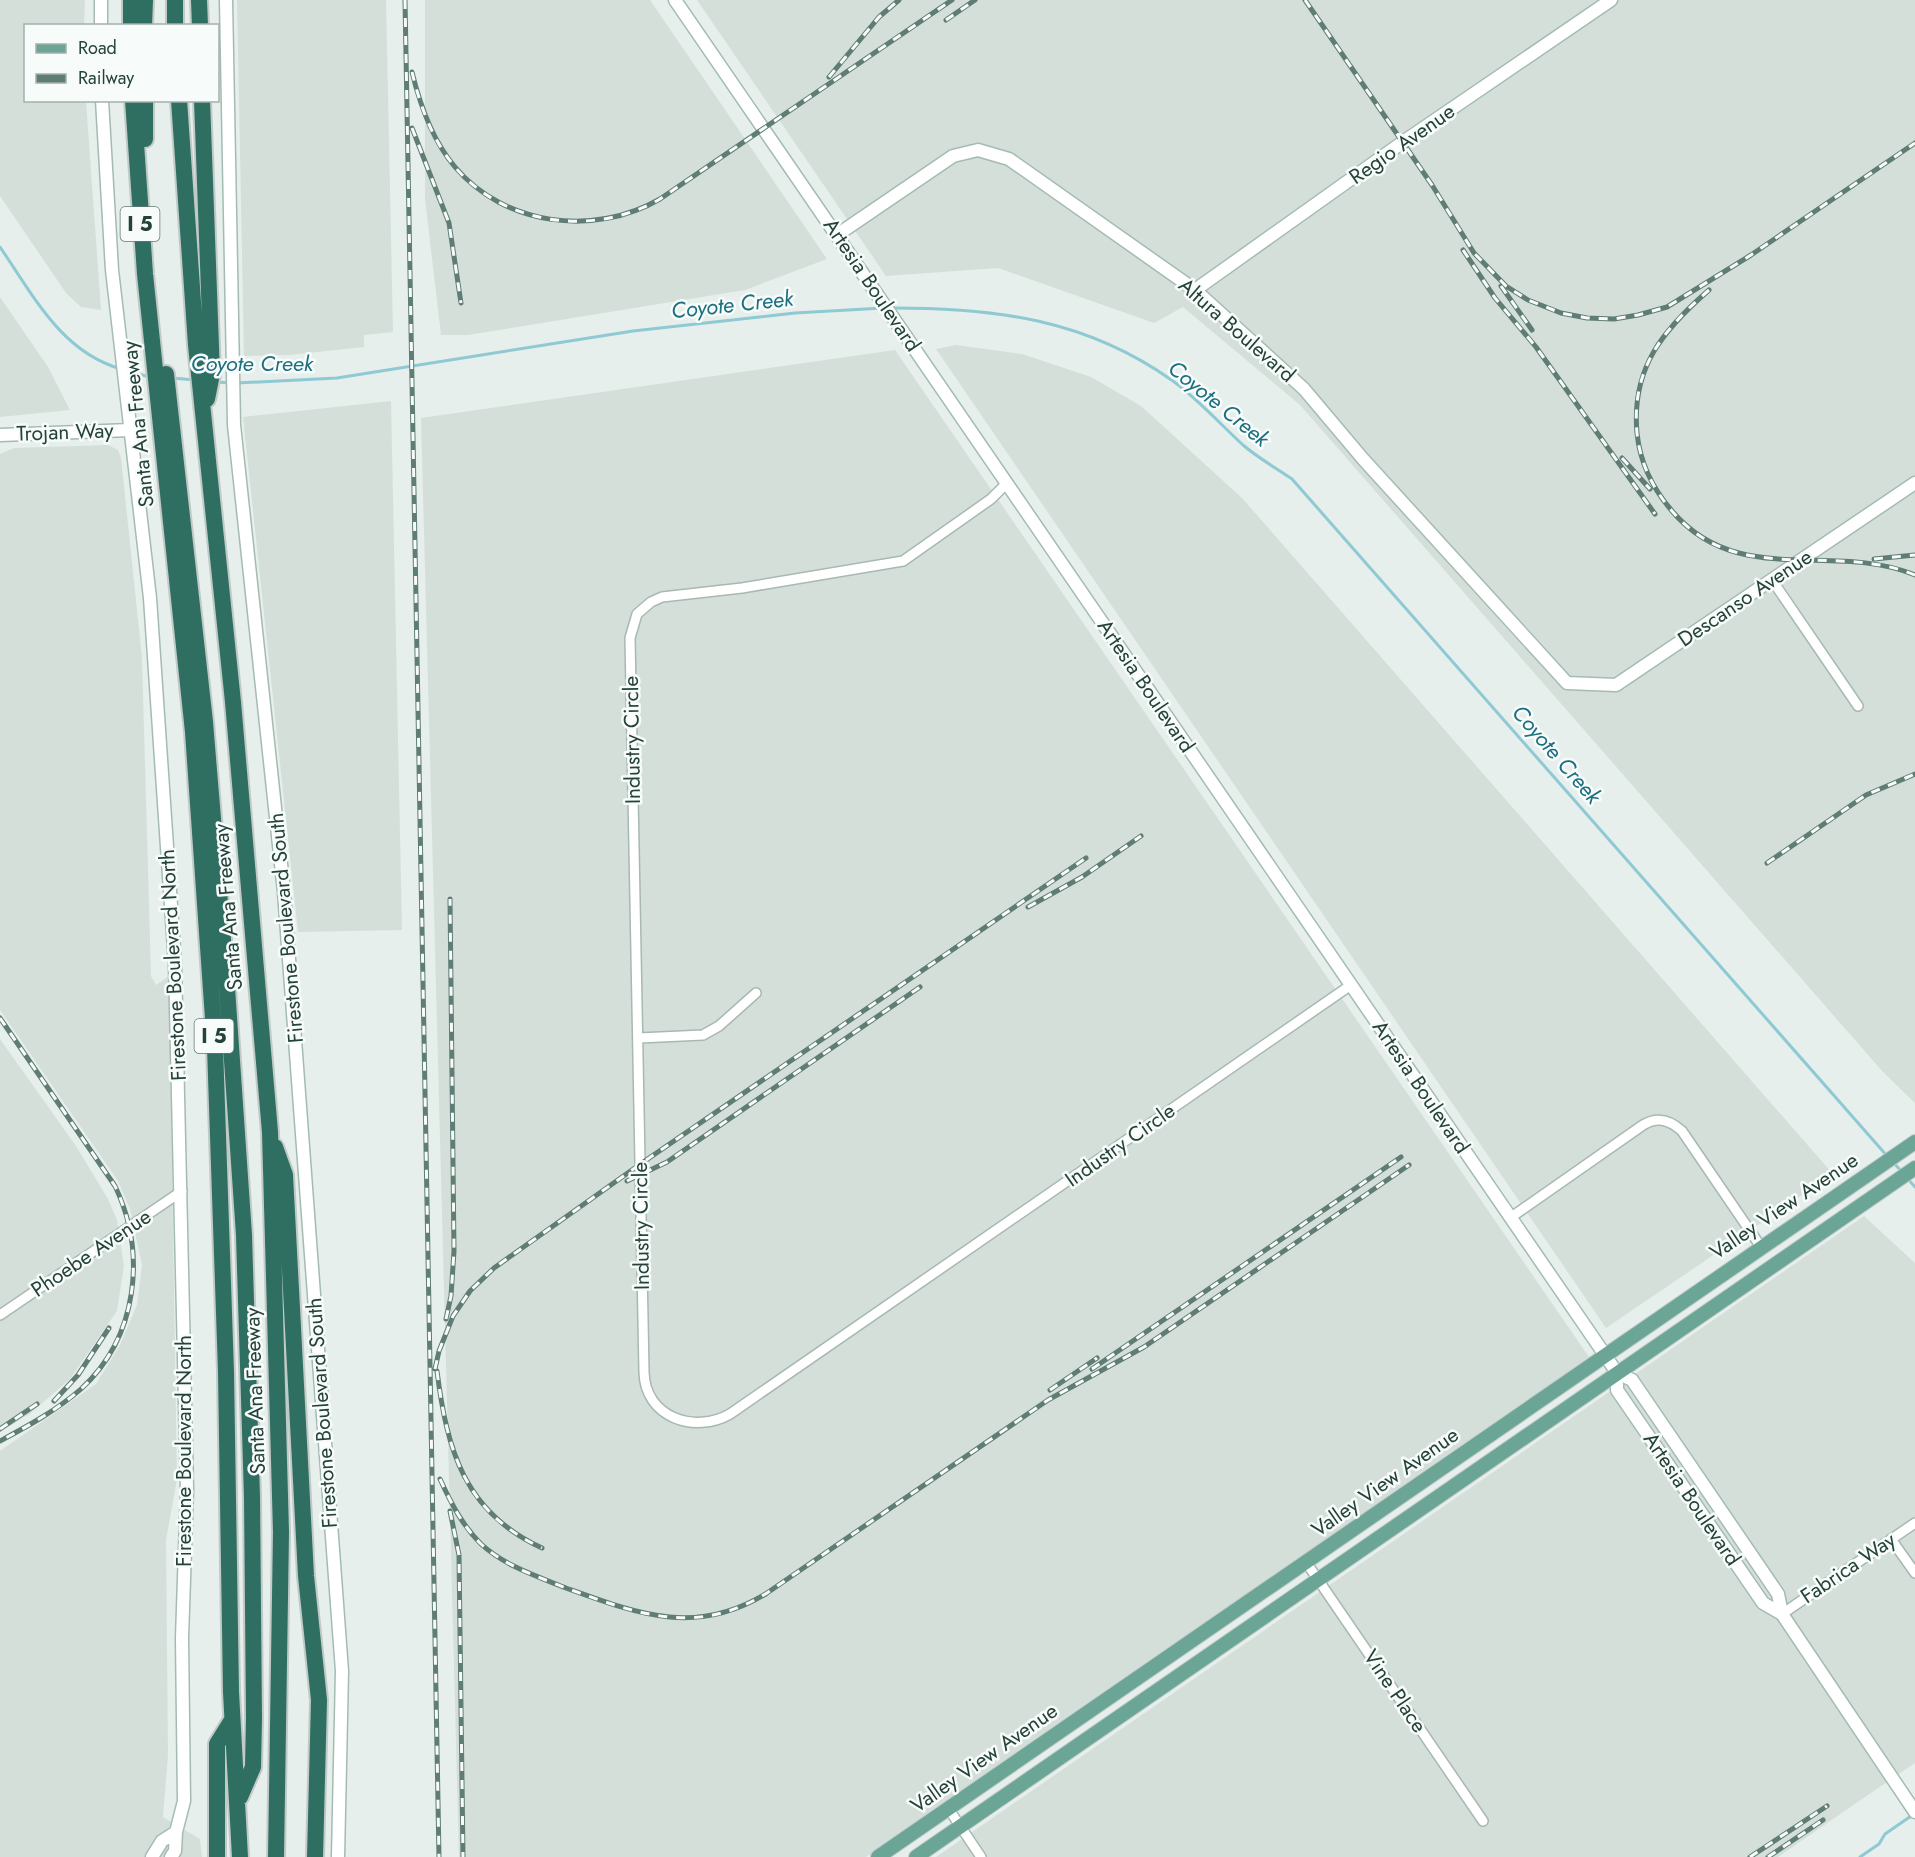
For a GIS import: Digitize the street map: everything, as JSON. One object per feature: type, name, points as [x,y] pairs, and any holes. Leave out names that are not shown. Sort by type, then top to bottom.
[{"type":"highway","points":[[131,0],[131,24]]},
{"type":"highway","points":[[144,24],[145,0]]},
{"type":"highway","points":[[175,0],[175,24]]},
{"type":"highway","points":[[199,0],[200,24]]},
{"type":"highway","name":"Santa Ana Freeway","points":[[133,102],[138,207],[166,430],[193,732],[215,1047],[225,1361],[232,1720],[239,1800],[240,1857]]},
{"type":"highway","points":[[145,102],[157,347]]},
{"type":"highway","name":"I 5","points":[[179,102],[203,347]]},
{"type":"highway","points":[[202,102],[203,347]]},
{"type":"highway","name":"Santa Ana Freeway","points":[[203,347],[212,374],[205,413],[234,713],[270,1132],[281,1532],[276,1857]]},
{"type":"highway","points":[[166,430],[205,722],[228,1000],[244,1235],[252,1497],[254,1767],[239,1800]]},
{"type":"highway","points":[[270,1132],[285,1174],[306,1576],[319,1700],[315,1857]]},
{"type":"highway","points":[[217,1857],[217,1744],[232,1720]]},
{"type":"main road","name":"Valley View Avenue","points":[[878,1857],[1915,1142]]},
{"type":"main road","name":"Valley View Avenue","points":[[916,1857],[1915,1168]]},
{"type":"main road","points":[[1448,1464],[1460,1481]]},
{"type":"street","points":[[101,0],[101,24]]},
{"type":"street","name":"Firestone Boulevard South","points":[[226,0],[233,408],[283,881],[339,1636],[342,1725],[338,1857]]},
{"type":"street","name":"Artesia Boulevard","points":[[675,0],[1617,1373],[1632,1380],[1658,1417],[1778,1594],[1782,1614],[1915,1812]]},
{"type":"street","name":"Regio Avenue","points":[[1195,290],[1403,142],[1611,0]]},
{"type":"street","name":"Firestone Boulevard North","points":[[102,102],[111,258],[150,598],[175,964],[182,1191],[187,1490],[182,1638],[184,1801],[176,1832],[175,1851],[171,1857]]},
{"type":"street","name":"Altura Boulevard","points":[[837,235],[953,156],[969,151],[986,150],[1009,159],[1195,290],[1304,389],[1364,459],[1567,683]]},
{"type":"street","name":"Trojan Way","points":[[0,435],[15,432],[130,430]]},
{"type":"street","name":"Industry Circle","points":[[1007,483],[991,499],[903,561],[742,588],[662,597],[651,602],[638,614],[630,638],[644,1379],[652,1399],[662,1411],[679,1421],[699,1424],[716,1421],[730,1414],[1351,985]]},
{"type":"street","name":"Descanso Avenue","points":[[1567,683],[1616,685],[1915,483]]},
{"type":"street","points":[[1772,580],[1858,706]]},
{"type":"street","points":[[639,1038],[703,1035],[719,1026],[756,993]]},
{"type":"street","points":[[1510,1218],[1643,1125],[1653,1119],[1667,1120],[1682,1131],[1761,1247]]},
{"type":"street","name":"Phoebe Avenue","points":[[0,1316],[182,1191]]},
{"type":"street","name":"Artesia Boulevard","points":[[1617,1373],[1617,1390],[1763,1603],[1782,1614]]},
{"type":"street","name":"Fabrica Way","points":[[1782,1614],[1915,1522]]},
{"type":"street","points":[[1891,1539],[1915,1574]]},
{"type":"street","name":"Vine Place","points":[[1306,1562],[1483,1821]]},
{"type":"street","points":[[948,1808],[981,1857]]},
{"type":"street","points":[[152,1857],[162,1842],[176,1832]]},
{"type":"shaded area","points":[[0,0],[85,0],[84,24],[24,24],[24,102],[86,102],[101,310],[81,307],[66,293],[0,196]]},
{"type":"shaded area","points":[[237,0],[386,0],[393,332],[364,335],[364,347],[289,355],[244,356]]},
{"type":"shaded area","points":[[425,0],[650,0],[827,259],[745,290],[468,335],[441,335],[425,199]]},
{"type":"shaded area","points":[[697,0],[1915,0],[1915,1103],[1883,1072],[1300,405],[1183,307],[1154,323],[998,268],[886,276]]},
{"type":"shaded area","points":[[0,297],[48,367],[70,410],[0,417]]},
{"type":"shaded area","points":[[956,345],[1022,354],[1091,377],[1141,406],[1242,498],[1833,1174],[1606,1328],[936,349]]},
{"type":"shaded area","points":[[895,350],[1589,1357],[866,1857],[459,1857],[421,418]]},
{"type":"shaded area","points":[[391,401],[402,930],[298,932],[243,417]]},
{"type":"shaded area","points":[[108,445],[118,450],[121,458],[142,658],[151,976],[156,985],[169,976],[177,1479],[166,1540],[168,1755],[163,1817],[200,1839],[202,1857],[0,1857],[0,1451],[96,1384],[120,1345],[137,1305],[142,1265],[130,1209],[118,1181],[0,1010],[0,454],[14,448]]},
{"type":"shaded area","points":[[0,1039],[76,1146],[108,1199],[117,1220],[124,1266],[117,1311],[70,1379],[31,1413],[0,1432]]},
{"type":"shaded area","points":[[1864,1216],[1915,1263],[1915,1763],[1778,1857],[936,1857]]},
{"type":"waterway","name":"Coyote Creek","points":[[0,247],[50,320],[65,336],[81,350],[121,369]]},
{"type":"waterway","name":"Coyote Creek","points":[[237,383],[337,378],[633,331],[795,313],[883,308]]},
{"type":"waterway","name":"Coyote Creek","points":[[892,308],[1004,315],[1039,321],[1107,343],[1140,360],[1183,388],[1249,450],[1292,479],[1888,1157]]},
{"type":"waterway","name":"Coyote Creek","points":[[127,371],[150,377]]},
{"type":"waterway","name":"Coyote Creek","points":[[172,378],[195,380]]},
{"type":"waterway","name":"Coyote Creek","points":[[216,382],[231,383]]},
{"type":"waterway","name":"Coyote Creek","points":[[1892,1161],[1902,1172]]},
{"type":"waterway","name":"Coyote Creek","points":[[1908,1179],[1915,1187]]},
{"type":"waterway","points":[[1860,1857],[1879,1844],[1885,1834],[1914,1814]]},
{"type":"railway","points":[[405,0],[439,1857]]},
{"type":"railway","points":[[829,77],[879,17],[899,0]]},
{"type":"railway","points":[[412,72],[433,134],[447,157],[475,187],[499,202],[524,213],[552,219],[579,221],[607,218],[634,211],[660,199],[952,0]]},
{"type":"railway","points":[[946,20],[975,0]]},
{"type":"railway","points":[[1305,0],[1432,185],[1474,253],[1506,286],[1528,300],[1561,313],[1587,318],[1614,319],[1667,307],[1751,255],[1915,143]]},
{"type":"railway","points":[[412,128],[449,223],[461,303]]},
{"type":"railway","points":[[1463,250],[1495,298],[1536,347],[1655,514]]},
{"type":"railway","points":[[1501,286],[1532,330]]},
{"type":"railway","points":[[1709,290],[1664,336],[1645,370],[1639,389],[1636,410],[1641,455],[1648,475],[1665,503],[1698,535],[1726,549],[1756,557],[1884,566],[1915,575]]},
{"type":"railway","points":[[1622,458],[1650,489]]},
{"type":"railway","points":[[1874,559],[1915,555]]},
{"type":"railway","points":[[1767,863],[1866,795],[1915,774]]},
{"type":"railway","points":[[1028,907],[1082,877],[1141,836]]},
{"type":"railway","points":[[435,1369],[439,1351],[453,1316],[470,1291],[494,1268],[639,1165],[1086,858]]},
{"type":"railway","points":[[446,1319],[451,1296],[454,1251],[450,899]]},
{"type":"railway","points":[[627,1181],[667,1162],[920,987]]},
{"type":"railway","points":[[0,1018],[115,1186],[125,1212],[131,1239],[133,1266],[131,1293],[125,1320],[115,1345],[100,1368],[81,1389],[62,1404],[0,1441]]},
{"type":"railway","points":[[1092,1369],[1401,1157]]},
{"type":"railway","points":[[440,1479],[457,1513],[481,1544],[490,1552],[532,1575],[618,1606],[667,1617],[691,1618],[716,1614],[741,1606],[767,1593],[1048,1400],[1144,1347],[1409,1165]]},
{"type":"railway","points":[[54,1401],[78,1375],[109,1328]]},
{"type":"railway","points":[[1050,1390],[1097,1358]]},
{"type":"railway","points":[[437,1371],[447,1427],[464,1476],[477,1497],[494,1516],[516,1533],[542,1548]]},
{"type":"railway","points":[[0,1429],[37,1404]]},
{"type":"railway","points":[[450,1511],[459,1555],[463,1857]]},
{"type":"railway","points":[[1750,1857],[1827,1806]]},
{"type":"railway","points":[[1768,1857],[1823,1820]]}]
